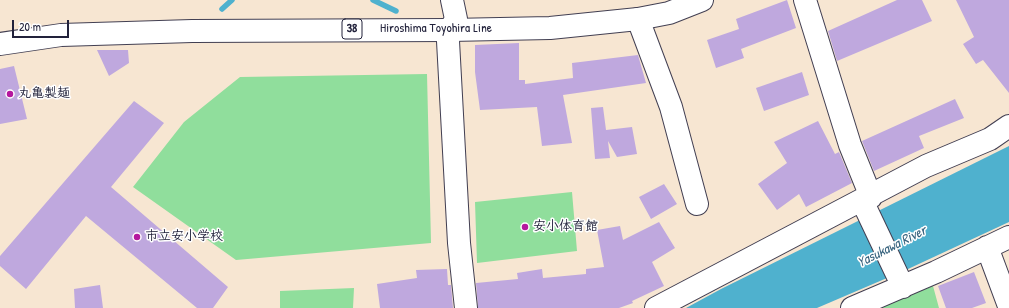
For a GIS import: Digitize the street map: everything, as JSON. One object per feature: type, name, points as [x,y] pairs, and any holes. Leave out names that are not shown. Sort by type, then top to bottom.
[{"type":"street","points":[[452,0],[456,19],[450,30],[448,40],[459,243],[466,308]]},
{"type":"street","name":"Hiroshima Toyohira Line","points":[[0,44],[61,35],[192,30],[450,30],[550,28],[669,13],[702,0]]},
{"type":"street","points":[[805,0],[868,203],[903,287]]},
{"type":"street","points":[[638,18],[671,107],[697,204]]},
{"type":"street","points":[[656,308],[821,220],[901,189],[926,166],[990,139],[1009,126]]},
{"type":"street","points":[[862,306],[1009,237]]},
{"type":"street","points":[[988,248],[1009,306]]},
{"type":"green space","points":[[427,74],[431,243],[236,260],[133,187],[184,122],[240,77]]},
{"type":"green space","name":"安小体育館","points":[[572,192],[577,251],[477,263],[475,202]]},
{"type":"green space","points":[[933,286],[939,308],[878,308]]},
{"type":"green space","points":[[354,288],[353,308],[280,308],[280,291]]},
{"type":"water","name":"Yasukawa River","points":[[1009,146],[1009,222],[908,269],[817,308],[686,308],[721,289]]},
{"type":"building","points":[[787,0],[796,28],[741,49],[744,58],[716,68],[707,40],[739,29],[736,19]]},
{"type":"building","points":[[897,0],[922,0],[932,21],[837,61],[828,31]]},
{"type":"building","points":[[956,0],[1009,0],[1009,93],[983,60],[976,64],[963,44],[974,37]]},
{"type":"building","points":[[519,43],[519,80],[525,80],[525,84],[573,78],[572,63],[638,55],[646,83],[563,95],[572,143],[542,146],[537,107],[480,110],[475,72],[475,45]]},
{"type":"building","points":[[97,50],[128,50],[129,63],[109,76]]},
{"type":"building","name":"丸亀製麺","points":[[14,66],[27,119],[0,124],[0,69]]},
{"type":"building","points":[[802,72],[809,95],[764,111],[756,88]]},
{"type":"building","points":[[955,99],[964,118],[919,136],[924,148],[874,171],[862,141]]},
{"type":"building","points":[[134,101],[164,123],[111,187],[228,287],[213,308],[197,308],[86,216],[26,289],[0,266],[0,256]]},
{"type":"building","points":[[603,107],[606,130],[632,127],[637,154],[617,157],[608,141],[610,158],[595,159],[591,108]]},
{"type":"building","points":[[818,121],[835,154],[839,152],[852,183],[806,207],[799,194],[777,210],[758,184],[787,163],[774,142]]},
{"type":"building","points":[[664,184],[677,204],[651,219],[639,197]]},
{"type":"building","points":[[659,222],[675,248],[652,262],[664,286],[632,301],[633,303],[619,308],[478,308],[476,283],[518,279],[517,273],[542,269],[543,278],[586,274],[586,269],[604,267],[597,230],[620,226],[623,240]]},
{"type":"building","points":[[447,269],[448,285],[451,285],[453,308],[380,308],[377,284],[417,278],[416,270]]},
{"type":"building","points":[[974,272],[986,303],[972,308],[946,308],[938,286]]},
{"type":"building","points":[[100,285],[103,308],[75,308],[74,289]]},
{"type":"waterway","points":[[222,9],[232,0]]},
{"type":"waterway","points":[[373,0],[396,11]]},
{"type":"place","name":"丸亀製麺","points":[[10,94]]},
{"type":"place","name":"安小体育館","points":[[525,227]]},
{"type":"place","name":"市立安小学校","points":[[137,237]]}]
